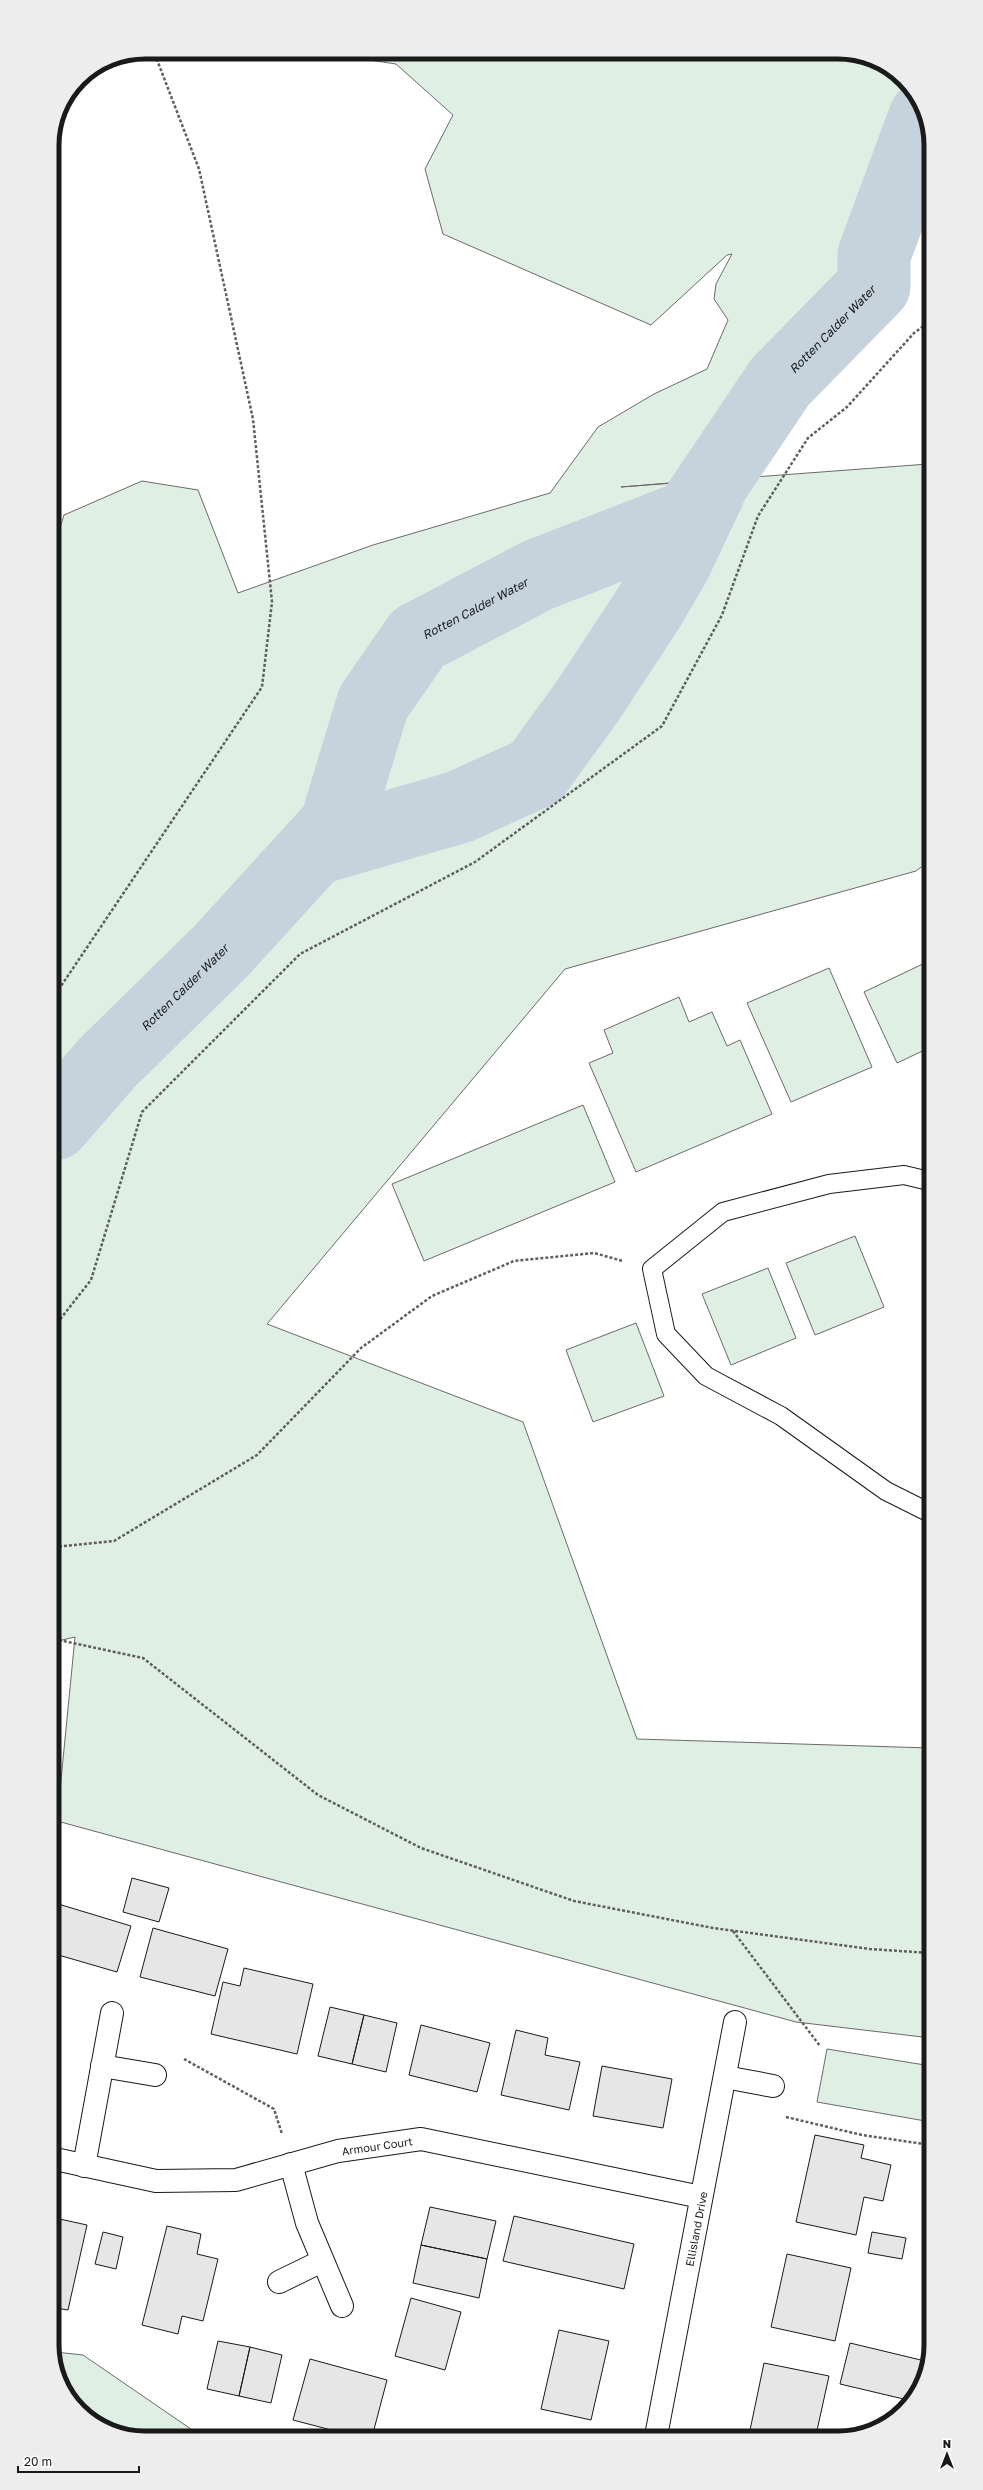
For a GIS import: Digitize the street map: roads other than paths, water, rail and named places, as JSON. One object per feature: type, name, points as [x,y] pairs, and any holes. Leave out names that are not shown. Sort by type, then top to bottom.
[{"type":"street","points":[[84,2166],[112,2013]]},
{"type":"street","name":"Ellisland Drive","points":[[657,2431],[735,2022]]},
{"type":"street","points":[[102,2066],[155,2075]]},
{"type":"street","points":[[725,2077],[773,2086]]},
{"type":"street","name":"Armour Court","points":[[59,2160],[164,2181],[236,2180],[338,2151],[421,2139],[701,2197]]},
{"type":"street","points":[[292,2164],[307,2223],[342,2306]]},
{"type":"street","points":[[279,2282],[322,2261]]},
{"type":"lane","points":[[924,1180],[904,1174],[829,1184],[724,1212],[652,1269],[666,1334],[706,1376],[781,1416],[886,1491],[924,1510]]},
{"type":"waterway","name":"Rotten Calder Water","points":[[59,1118],[107,1063],[222,950],[336,825],[373,703],[418,638],[538,575],[690,516],[780,382],[874,286],[874,255],[922,126]]},
{"type":"waterway","name":"Rotten Calder Water","points":[[314,849],[459,807],[536,772],[589,699],[650,606],[675,563],[709,491]]}]
